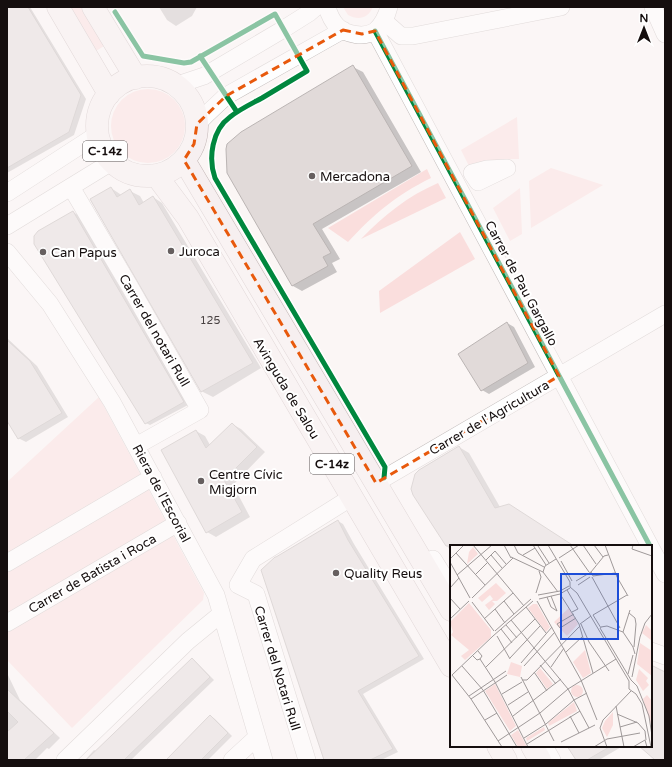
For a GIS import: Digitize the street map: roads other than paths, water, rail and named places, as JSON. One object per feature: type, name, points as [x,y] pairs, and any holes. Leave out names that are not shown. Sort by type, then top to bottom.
[{"type":"main road","points":[[58,7],[109,94]]},
{"type":"main road","points":[[93,7],[136,78]]},
{"type":"main road","name":"C-14z","points":[[146,76],[154,77],[177,85],[190,99],[195,111],[197,124],[194,144],[184,160],[176,166],[156,175],[136,174],[124,169],[113,161],[102,146],[98,134],[98,117],[109,94],[124,82],[136,78],[146,76]]},
{"type":"main road","name":"C-14z","points":[[184,160],[380,481],[450,608]]},
{"type":"main road","name":"Avinguda de Salou","points":[[156,175],[188,218],[450,664]]},
{"type":"main road","points":[[499,747],[506,760]]},
{"type":"main road","points":[[533,747],[540,760]]},
{"type":"street","points":[[177,85],[204,76],[282,30],[316,7]]},
{"type":"street","points":[[327,7],[330,17],[337,26],[353,34],[362,34],[383,20],[401,36],[413,36],[560,7]]},
{"type":"street","points":[[653,7],[665,34]]},
{"type":"street","name":"Carrer de Pau Gargallo","points":[[383,20],[559,376],[649,545]]},
{"type":"street","points":[[197,124],[226,96],[343,30]]},
{"type":"street","points":[[7,193],[98,134]]},
{"type":"street","points":[[7,226],[113,161]]},
{"type":"street","name":"Carrer del notari Rull","points":[[71,187],[200,410],[136,446]]},
{"type":"street","name":"Riera de l'Escorial","points":[[7,252],[50,304],[112,402],[216,595],[264,760]]},
{"type":"street","name":"Carrer de l'Agricultura","points":[[380,481],[665,314]]},
{"type":"street","points":[[7,563],[153,477]]},
{"type":"street","points":[[380,481],[450,586]]},
{"type":"street","points":[[216,595],[238,585],[253,559],[352,497]]},
{"type":"street","name":"Carrer de Batista i Roca","points":[[7,623],[178,523]]},
{"type":"street","name":"Carrer de Pau Gargallo","points":[[652,551],[665,574]]},
{"type":"street","name":"Carrer del Notari Rull","points":[[238,585],[256,594],[307,760]]},
{"type":"street","points":[[65,760],[188,641],[221,614]]},
{"type":"street","points":[[188,641],[205,634],[222,637],[230,644]]},
{"type":"street","points":[[652,651],[665,656]]},
{"type":"street","points":[[232,760],[257,737]]},
{"type":"street","points":[[545,747],[552,760]]},
{"type":"place","name":"Mercadona","points":[[312,176]]},
{"type":"place","name":"Juroca","points":[[171,251]]},
{"type":"place","name":"Can Papus","points":[[43,252]]},
{"type":"place","name":"Centre Cívic Migjorn","points":[[201,481]]},
{"type":"place","name":"Quality Reus","points":[[336,573]]}]
